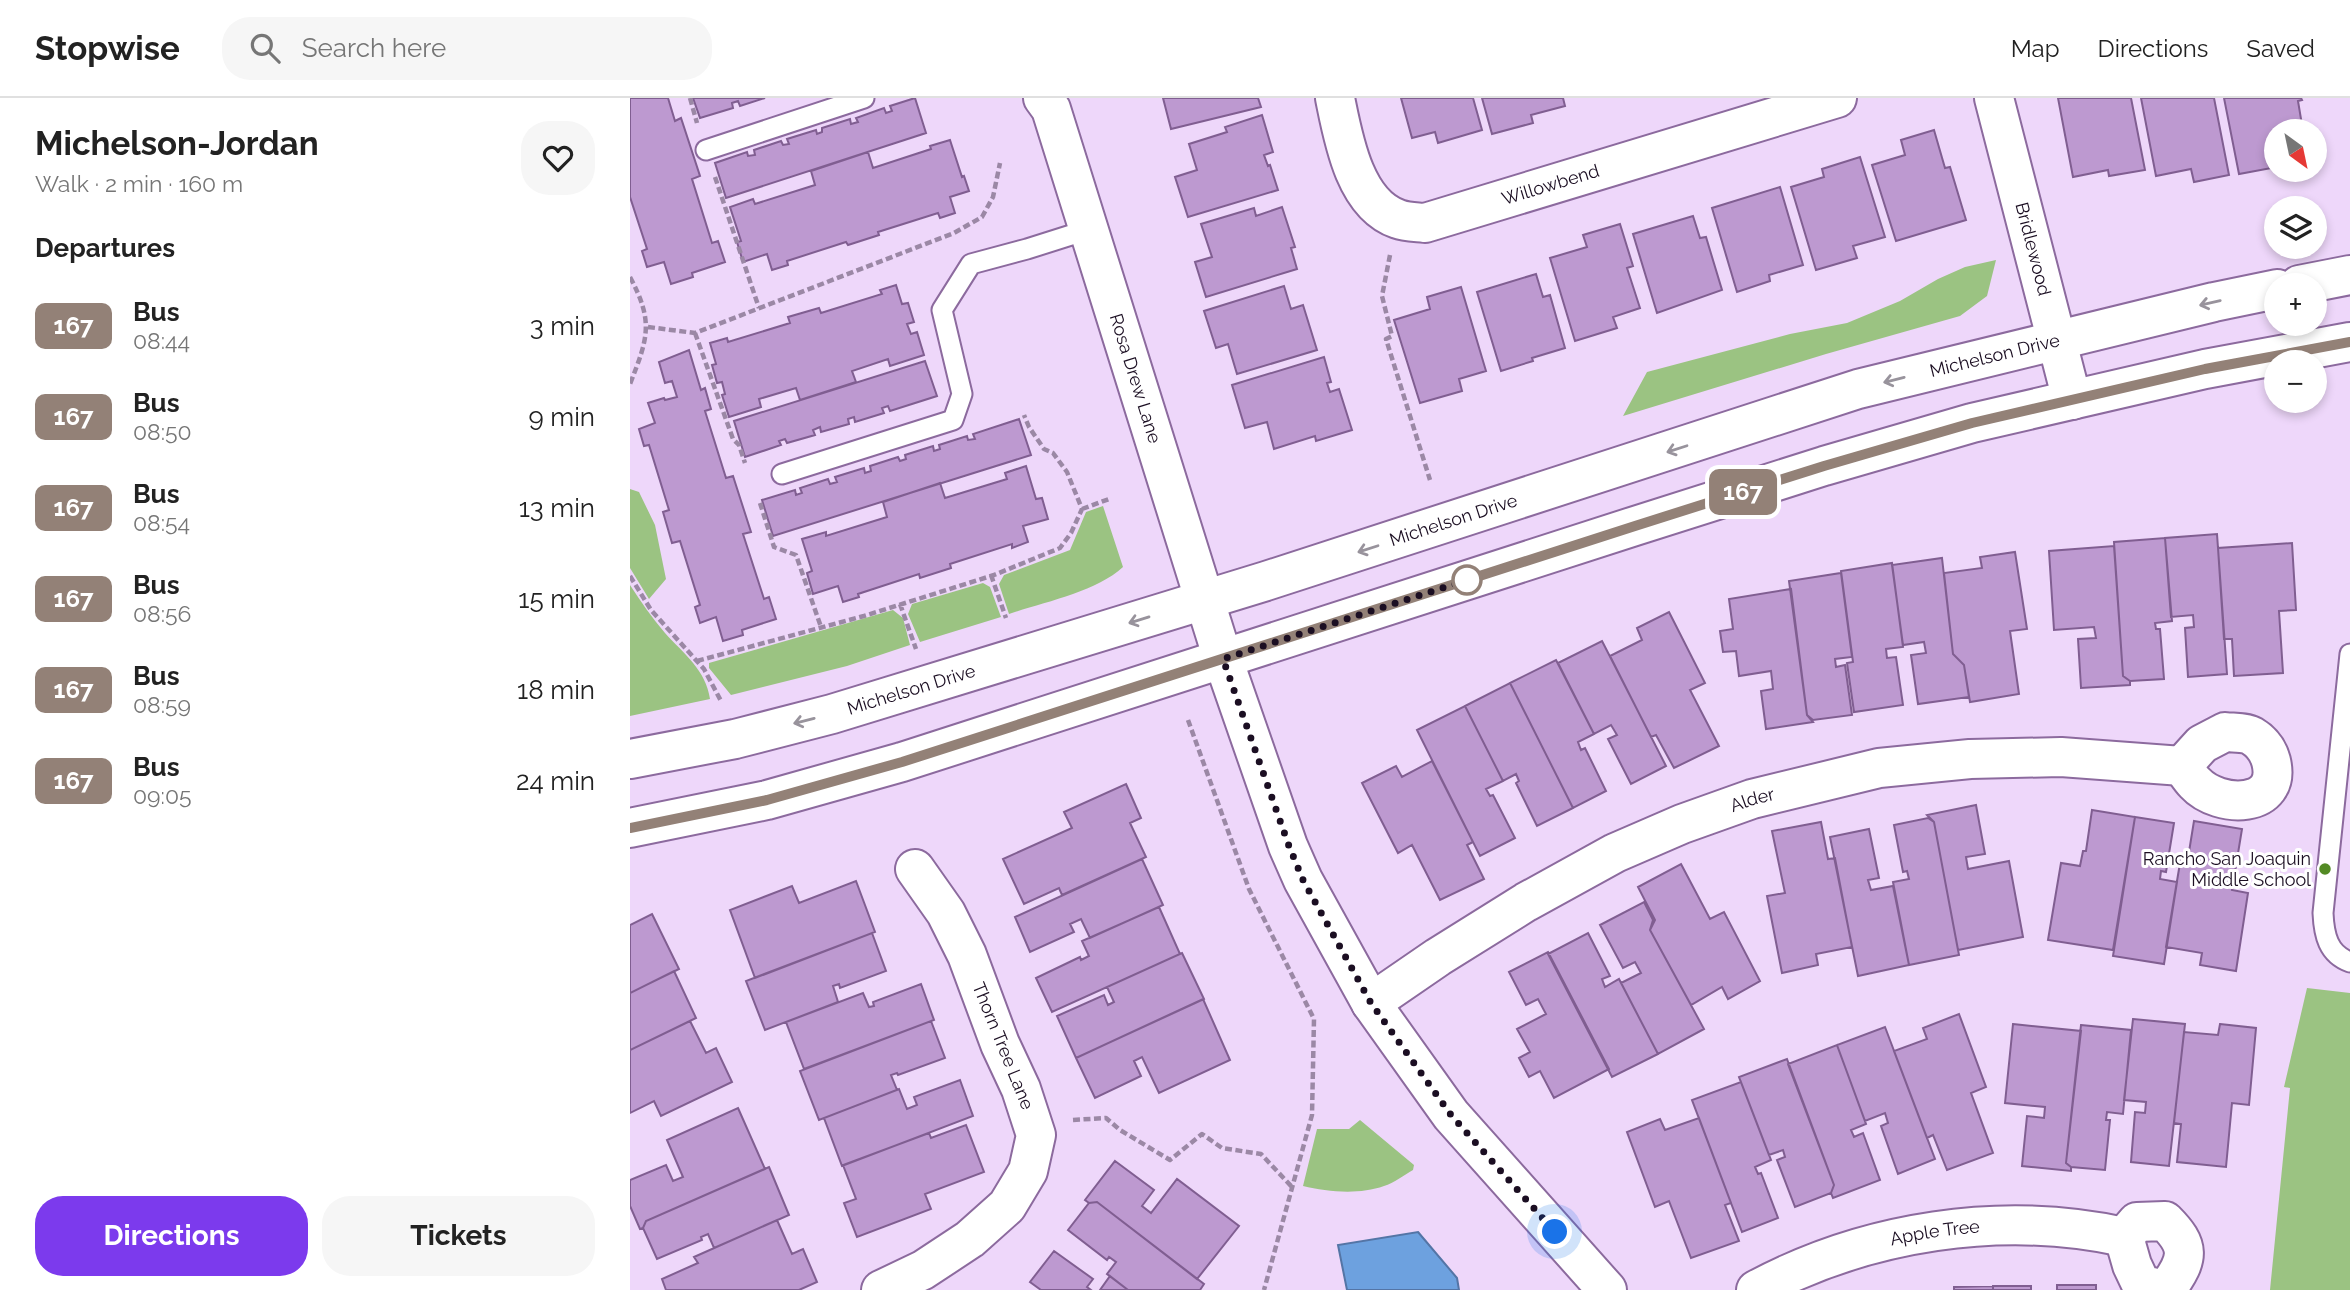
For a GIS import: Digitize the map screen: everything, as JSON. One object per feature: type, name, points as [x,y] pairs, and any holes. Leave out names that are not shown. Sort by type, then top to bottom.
[{"type":"street","name":"Rosa Drew Lane","points":[[1043,98],[1051,109],[1223,659],[1303,880],[1371,1003],[1451,1115],[1607,1290]]},
{"type":"street","points":[[1335,98],[1353,171],[1375,204],[1397,219]]},
{"type":"street","name":"Willowbend","points":[[1397,219],[1425,223],[1838,98]]},
{"type":"street","name":"Bridlewood","points":[[1994,98],[2072,400]]},
{"type":"street","points":[[2327,280],[2350,275]]},
{"type":"street","name":"Michelson Drive","points":[[630,759],[735,739],[832,714],[1527,498],[1858,389],[2264,292]]},
{"type":"street","points":[[630,828],[767,800],[902,762],[1824,466],[1972,423],[2205,369],[2350,342]]},
{"type":"street","name":"Alder","points":[[1371,1003],[1526,902],[1604,859],[1682,824],[1752,799],[1880,768],[1970,759],[2061,757],[2182,766]]},
{"type":"street","name":"Thorn Tree Lane","points":[[881,1290],[942,1258],[970,1239],[1007,1206],[1028,1171],[1036,1135],[1021,1088],[1000,1044],[967,956],[946,913],[915,869]]},
{"type":"street","name":"Apple Tree","points":[[1756,1290],[1781,1277],[1845,1252],[1910,1236],[1976,1226],[2041,1227],[2124,1237]]},
{"type":"lane","points":[[708,158],[864,98]]},
{"type":"lane","points":[[782,474],[953,420],[962,394],[942,310],[971,264],[1087,230]]},
{"type":"lane","points":[[2350,654],[2323,913],[2324,932],[2331,950],[2350,962]]},
{"type":"path","points":[[690,98],[698,127]]},
{"type":"path","points":[[708,158],[759,308]]},
{"type":"path","points":[[648,327],[695,333],[954,233],[982,217],[993,197],[1000,163]]},
{"type":"path","points":[[1397,219],[1382,296],[1392,336],[1386,339],[1430,480]]},
{"type":"path","points":[[630,277],[641,298],[648,327],[630,384]]},
{"type":"path","points":[[695,333],[733,439],[739,445],[745,463]]},
{"type":"path","points":[[1024,415],[1044,449],[1053,453],[1067,472],[1082,509]]},
{"type":"path","points":[[697,661],[900,604],[991,575],[1060,548],[1071,533],[1082,509],[1109,499]]},
{"type":"path","points":[[760,503],[774,547],[796,555],[821,627]]},
{"type":"path","points":[[991,575],[1007,619]]},
{"type":"path","points":[[630,576],[651,610],[704,669],[721,702]]},
{"type":"path","points":[[900,604],[916,650]]},
{"type":"path","points":[[1188,720],[1249,889],[1314,1018],[1311,1115],[1264,1290]]},
{"type":"path","points":[[1064,1120],[1106,1118],[1170,1160],[1202,1134],[1222,1148],[1261,1154],[1293,1188]]},
{"type":"green space","points":[[1996,260],[1987,296],[1960,316],[1623,416],[1647,372],[1790,334],[1847,323],[1900,301],[1965,267]]},
{"type":"green space","points":[[630,489],[639,492],[655,525],[666,579],[649,599],[630,568]]},
{"type":"green space","points":[[1103,506],[1123,567],[1112,576],[1084,590],[1009,614],[999,584],[1004,575],[1070,550],[1086,512]]},
{"type":"green space","points":[[983,583],[990,587],[1001,617],[920,642],[908,614],[912,604]]},
{"type":"green space","points":[[630,585],[660,627],[699,671],[710,699],[630,716]]},
{"type":"green space","points":[[893,610],[903,618],[910,645],[847,666],[731,695],[709,668],[709,663]]},
{"type":"green space","points":[[2307,988],[2350,993],[2350,1290],[2270,1290],[2290,1088],[2284,1087]]},
{"type":"green space","points":[[1360,1120],[1414,1165],[1413,1170],[1388,1185],[1364,1191],[1333,1191],[1303,1186],[1317,1129],[1349,1129]]},
{"type":"water","points":[[1418,1232],[1457,1278],[1459,1290],[1347,1290],[1338,1245]]},
{"type":"building","points":[[630,98],[668,98],[675,121],[681,118],[700,176],[692,179],[712,243],[718,241],[725,262],[692,273],[693,277],[671,284],[664,262],[647,267],[642,251],[647,249],[630,197]]},
{"type":"building","points":[[693,98],[765,98],[740,106],[738,101],[732,103],[733,108],[700,118]]},
{"type":"building","points":[[915,98],[926,133],[726,198],[715,163],[747,152],[748,156],[755,155],[754,150],[781,141],[783,145],[789,144],[787,139],[816,130],[817,134],[822,132],[822,128],[850,119],[851,124],[858,122],[856,118],[884,108],[886,113],[892,111],[890,106]]},
{"type":"building","points":[[1163,98],[1258,98],[1261,107],[1171,129]]},
{"type":"building","points":[[1401,98],[1473,98],[1482,130],[1438,143],[1435,132],[1412,138]]},
{"type":"building","points":[[1482,98],[1563,98],[1565,106],[1531,115],[1533,123],[1492,134]]},
{"type":"building","points":[[2058,98],[2131,98],[2145,170],[2109,176],[2108,170],[2073,177]]},
{"type":"building","points":[[2141,98],[2214,98],[2229,175],[2194,182],[2191,169],[2156,176]]},
{"type":"building","points":[[2224,98],[2301,98],[2302,100],[2298,101],[2301,119],[2264,119],[2264,169],[2239,174]]},
{"type":"building","points":[[1262,115],[1273,152],[1264,155],[1278,190],[1188,217],[1175,177],[1197,170],[1189,144],[1227,132],[1225,127]]},
{"type":"building","points":[[1934,130],[1945,168],[1950,167],[1966,220],[1896,241],[1872,165],[1905,155],[1901,140]]},
{"type":"building","points":[[950,140],[969,191],[950,197],[955,213],[940,218],[938,213],[878,232],[879,235],[848,245],[846,242],[787,261],[788,265],[772,270],[767,254],[743,262],[737,242],[741,241],[730,207],[753,199],[755,204],[815,185],[811,171],[868,152],[873,168]]},
{"type":"building","points":[[1860,157],[1885,237],[1853,246],[1857,258],[1816,270],[1791,187],[1824,177],[1822,169]]},
{"type":"building","points":[[1780,187],[1803,265],[1769,275],[1770,281],[1737,292],[1712,208]]},
{"type":"building","points":[[1282,207],[1295,247],[1291,248],[1297,269],[1206,297],[1195,262],[1212,257],[1201,224],[1254,208],[1256,216]]},
{"type":"building","points":[[1693,216],[1700,238],[1706,237],[1722,290],[1657,313],[1633,234]]},
{"type":"building","points":[[1620,224],[1633,266],[1627,268],[1640,308],[1613,317],[1617,328],[1575,341],[1550,258],[1587,247],[1583,235]]},
{"type":"building","points":[[1536,274],[1543,297],[1550,295],[1565,348],[1501,371],[1477,292]]},
{"type":"building","points":[[896,285],[902,304],[908,303],[914,322],[907,324],[911,334],[917,332],[924,355],[890,366],[888,359],[852,371],[856,382],[800,400],[796,388],[759,399],[761,407],[729,417],[722,395],[725,394],[722,382],[717,383],[712,365],[716,364],[710,343],[727,338],[728,342],[790,323],[788,317],[819,308],[821,313],[882,294],[880,290]]},
{"type":"building","points":[[1284,286],[1291,309],[1303,305],[1317,350],[1237,374],[1228,344],[1216,348],[1204,311]]},
{"type":"building","points":[[1461,287],[1486,371],[1459,379],[1462,391],[1420,403],[1394,320],[1430,309],[1427,297]]},
{"type":"building","points":[[689,350],[701,390],[705,388],[711,409],[705,411],[726,478],[733,476],[751,532],[743,534],[764,599],[769,597],[776,619],[742,630],[743,635],[723,641],[716,617],[700,623],[695,607],[700,605],[680,541],[672,543],[663,512],[669,510],[649,445],[644,446],[639,429],[655,423],[648,403],[677,397],[672,381],[665,383],[659,362]]},
{"type":"building","points":[[1324,357],[1331,382],[1327,383],[1330,392],[1339,389],[1352,430],[1316,441],[1315,436],[1274,449],[1267,422],[1245,428],[1232,385]]},
{"type":"building","points":[[925,361],[937,396],[890,411],[888,406],[882,408],[884,413],[855,422],[854,417],[848,419],[849,424],[821,432],[820,427],[813,430],[815,435],[787,443],[785,439],[779,441],[781,445],[745,457],[734,421]]},
{"type":"building","points":[[1019,419],[1031,455],[773,536],[762,500],[795,490],[796,495],[802,493],[800,488],[828,479],[830,484],[837,482],[835,477],[864,468],[865,473],[871,471],[870,466],[898,457],[900,461],[906,459],[905,455],[933,446],[934,451],[940,449],[939,445],[967,436],[968,440],[975,439],[973,434]]},
{"type":"building","points":[[1026,466],[1036,499],[1042,498],[1048,519],[1023,526],[1028,542],[1012,548],[1012,544],[950,564],[951,568],[920,578],[919,574],[858,594],[859,597],[843,602],[838,586],[813,594],[807,573],[812,571],[802,539],[826,532],[826,536],[887,517],[883,502],[940,483],[945,498],[1007,479],[1005,473]]},
{"type":"building","points":[[2217,534],[2227,674],[2188,677],[2185,628],[2194,627],[2193,615],[2171,617],[2165,538]]},
{"type":"building","points":[[2165,538],[2172,621],[2155,623],[2156,629],[2160,629],[2164,679],[2130,681],[2123,676],[2114,542]]},
{"type":"building","points":[[2292,543],[2296,610],[2279,611],[2283,673],[2234,676],[2232,639],[2224,639],[2218,548]]},
{"type":"building","points":[[2114,546],[2123,676],[2130,681],[2130,685],[2081,688],[2078,639],[2096,638],[2094,627],[2054,630],[2049,551]]},
{"type":"building","points":[[2015,552],[2027,629],[2010,631],[2019,694],[1970,702],[1964,665],[1953,654],[1944,573],[1982,568],[1980,557]]},
{"type":"building","points":[[1942,558],[1953,654],[1964,665],[1969,697],[1918,704],[1911,655],[1926,653],[1924,642],[1903,645],[1892,565]]},
{"type":"building","points":[[1892,563],[1903,647],[1886,649],[1887,658],[1896,657],[1903,705],[1854,712],[1847,663],[1853,662],[1841,571]]},
{"type":"building","points":[[1841,573],[1852,657],[1835,659],[1836,667],[1845,665],[1852,715],[1813,720],[1807,715],[1789,581]]},
{"type":"building","points":[[1791,589],[1807,715],[1813,722],[1766,729],[1761,691],[1773,689],[1771,671],[1739,676],[1736,651],[1723,652],[1720,631],[1733,629],[1729,599]]},
{"type":"building","points":[[1669,612],[1705,683],[1690,690],[1719,746],[1674,768],[1656,735],[1651,737],[1610,656],[1642,640],[1637,628]]},
{"type":"building","points":[[1602,641],[1666,766],[1631,784],[1608,739],[1617,735],[1611,725],[1594,734],[1558,663]]},
{"type":"building","points":[[1556,660],[1594,734],[1578,742],[1581,750],[1585,748],[1606,791],[1573,808],[1510,683]]},
{"type":"building","points":[[1510,683],[1573,808],[1537,826],[1516,783],[1519,781],[1516,774],[1503,781],[1465,706]]},
{"type":"building","points":[[1465,706],[1503,781],[1486,789],[1490,796],[1493,795],[1515,838],[1480,856],[1417,730]]},
{"type":"building","points":[[1432,761],[1473,842],[1467,845],[1484,879],[1440,900],[1412,845],[1398,853],[1362,783],[1396,766],[1402,777]]},
{"type":"building","points":[[1126,784],[1141,818],[1130,823],[1146,857],[1062,895],[1059,888],[1024,904],[1003,859],[1072,828],[1064,812]]},
{"type":"building","points":[[1976,805],[1985,854],[1966,857],[1968,869],[2009,861],[2023,937],[1958,950],[1934,822],[1927,815]]},
{"type":"building","points":[[2092,810],[2135,817],[2113,950],[2048,940],[2061,863],[2080,866],[2083,851],[2086,851]]},
{"type":"building","points":[[2135,817],[2174,823],[2166,872],[2161,871],[2160,879],[2177,882],[2164,964],[2113,956]]},
{"type":"building","points":[[1928,818],[1934,822],[1959,955],[1909,965],[1893,882],[1909,879],[1907,871],[1903,872],[1894,825]]},
{"type":"building","points":[[2194,821],[2242,829],[2232,890],[2248,893],[2236,971],[2200,965],[2202,953],[2166,947],[2181,857],[2188,858]]},
{"type":"building","points":[[1821,822],[1828,859],[1835,858],[1852,947],[1816,954],[1818,965],[1782,973],[1767,896],[1785,893],[1772,831]]},
{"type":"building","points":[[1869,829],[1879,878],[1868,880],[1871,890],[1893,886],[1909,965],[1858,976],[1830,837]]},
{"type":"building","points":[[1142,859],[1163,905],[1090,938],[1081,919],[1070,924],[1074,932],[1030,952],[1015,917]]},
{"type":"building","points":[[1681,864],[1710,919],[1724,912],[1760,981],[1728,999],[1722,987],[1691,1005],[1650,930],[1655,920],[1638,887]]},
{"type":"building","points":[[856,881],[875,932],[755,978],[730,910],[792,886],[799,903]]},
{"type":"building","points":[[1644,902],[1653,920],[1650,930],[1704,1029],[1658,1054],[1621,983],[1641,973],[1635,962],[1623,968],[1600,925]]},
{"type":"building","points":[[1159,907],[1180,954],[1052,1012],[1036,978],[1080,957],[1081,960],[1089,956],[1082,941]]},
{"type":"building","points":[[652,914],[679,969],[630,993],[630,925]]},
{"type":"building","points":[[872,933],[886,971],[840,988],[839,984],[833,986],[838,1002],[765,1030],[746,981]]},
{"type":"building","points":[[1588,933],[1610,976],[1602,979],[1605,987],[1619,979],[1658,1054],[1612,1077],[1548,954]]},
{"type":"building","points":[[1548,952],[1609,1069],[1554,1098],[1540,1071],[1529,1077],[1519,1058],[1530,1052],[1517,1029],[1546,1014],[1538,999],[1526,1005],[1509,972]]},
{"type":"building","points":[[1182,953],[1204,999],[1076,1058],[1057,1016],[1104,995],[1108,1005],[1114,1002],[1107,987]]},
{"type":"building","points":[[674,971],[696,1018],[630,1050],[630,993]]},
{"type":"building","points":[[921,984],[934,1020],[804,1069],[786,1022],[863,993],[869,1007],[874,1006],[873,1002]]},
{"type":"building","points":[[1203,999],[1230,1060],[1159,1093],[1142,1057],[1134,1061],[1141,1076],[1095,1098],[1076,1058]]},
{"type":"building","points":[[1959,1014],[1986,1087],[1971,1093],[1993,1153],[1947,1170],[1933,1135],[1927,1138],[1894,1051],[1927,1039],[1923,1028]]},
{"type":"building","points":[[2133,1019],[2185,1024],[2169,1166],[2131,1162],[2135,1112],[2145,1113],[2146,1102],[2124,1100]]},
{"type":"building","points":[[690,1021],[706,1053],[716,1048],[732,1082],[661,1116],[654,1101],[630,1113],[630,1050]]},
{"type":"building","points":[[931,1021],[945,1058],[898,1075],[891,1075],[897,1090],[819,1120],[800,1071]]},
{"type":"building","points":[[2013,1024],[2081,1031],[2066,1163],[2071,1167],[2071,1171],[2022,1166],[2027,1116],[2044,1118],[2045,1107],[2005,1103]]},
{"type":"building","points":[[2220,1024],[2256,1028],[2249,1105],[2232,1103],[2226,1167],[2177,1162],[2181,1124],[2174,1123],[2184,1032],[2218,1035]]},
{"type":"building","points":[[2081,1025],[2131,1030],[2123,1114],[2107,1112],[2106,1120],[2110,1120],[2105,1170],[2071,1167],[2066,1163]]},
{"type":"building","points":[[1885,1027],[1935,1159],[1898,1174],[1881,1126],[1888,1123],[1885,1113],[1865,1121],[1837,1045]]},
{"type":"building","points":[[1837,1045],[1866,1124],[1851,1130],[1854,1137],[1863,1133],[1880,1180],[1833,1198],[1831,1193],[1834,1185],[1788,1064]]},
{"type":"building","points":[[1787,1059],[1834,1185],[1831,1193],[1795,1207],[1777,1160],[1785,1157],[1783,1150],[1769,1155],[1739,1077]]},
{"type":"building","points":[[960,1080],[973,1116],[842,1166],[824,1118],[899,1089],[907,1109],[917,1105],[914,1097]]},
{"type":"building","points":[[1741,1082],[1771,1160],[1755,1167],[1758,1174],[1761,1173],[1778,1218],[1742,1232],[1692,1100]]},
{"type":"building","points":[[738,1108],[765,1169],[646,1221],[640,1229],[630,1206],[630,1180],[666,1165],[673,1181],[683,1177],[667,1140]]},
{"type":"building","points":[[1699,1118],[1731,1203],[1725,1205],[1739,1241],[1691,1258],[1669,1201],[1655,1207],[1627,1132],[1660,1119],[1665,1130]]},
{"type":"building","points":[[966,1125],[984,1172],[925,1194],[931,1209],[857,1237],[844,1203],[856,1199],[843,1165],[929,1133],[931,1138]]},
{"type":"building","points":[[1115,1161],[1154,1190],[1142,1206],[1151,1213],[1177,1179],[1239,1226],[1197,1279],[1097,1202],[1089,1203],[1085,1200]]},
{"type":"building","points":[[769,1167],[789,1215],[714,1248],[708,1234],[701,1237],[702,1240],[657,1259],[643,1228],[646,1221]]},
{"type":"building","points":[[1097,1202],[1204,1284],[1200,1290],[1128,1290],[1107,1274],[1116,1262],[1109,1257],[1107,1260],[1068,1230],[1089,1203]]},
{"type":"building","points":[[777,1220],[792,1254],[803,1249],[817,1282],[799,1290],[666,1290],[662,1279],[698,1263],[694,1257]]},
{"type":"building","points":[[1054,1251],[1093,1279],[1087,1287],[1091,1290],[1041,1290],[1030,1282]]},
{"type":"building","points":[[1110,1276],[1128,1290],[1100,1290]]},
{"type":"building","points":[[2057,1285],[2096,1285],[2096,1290],[2057,1290]]},
{"type":"building","points":[[1993,1286],[2031,1286],[2031,1290],[1993,1290]]},
{"type":"building","points":[[1993,1286],[1993,1290],[1954,1290],[1954,1287]]},
{"type":"bus line","name":"167","points":[[630,828],[767,800],[902,762],[1824,466],[1972,423],[2205,369],[2350,342]]},
{"type":"place","name":"Rancho San Joaquin Middle School","points":[[2325,869]]},
{"type":"route","points":[[1467,580],[1223,659],[1303,880],[1371,1003],[1451,1115],[1555,1232]]}]
